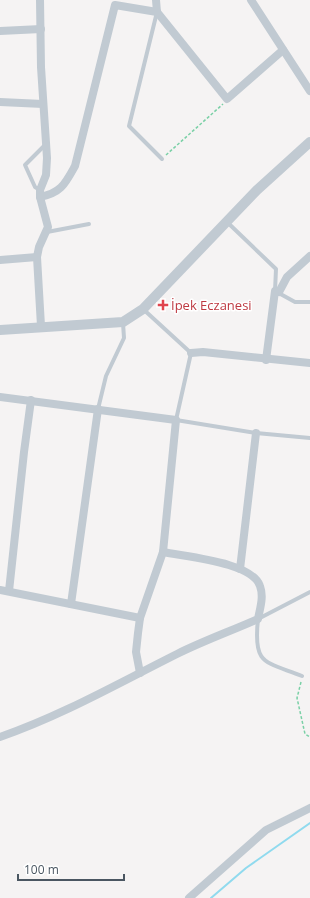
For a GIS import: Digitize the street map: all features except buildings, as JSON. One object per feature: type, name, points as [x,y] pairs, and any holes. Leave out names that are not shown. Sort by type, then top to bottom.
[{"type":"street","points":[[40,0],[43,104],[46,144],[46,175],[40,194],[48,227],[36,257],[42,326]]},
{"type":"street","points":[[156,0],[157,12],[227,100],[283,50]]},
{"type":"street","points":[[250,0],[310,91]]},
{"type":"street","points":[[40,194],[55,194],[65,183],[75,166],[116,5],[157,12]]},
{"type":"street","points":[[0,31],[41,29]]},
{"type":"street","points":[[0,102],[43,104]]},
{"type":"street","points":[[0,330],[42,326],[123,322],[143,309],[227,222],[310,143]]},
{"type":"street","points":[[266,360],[277,291],[287,277],[310,256]]},
{"type":"street","points":[[0,260],[36,257]]},
{"type":"street","points":[[191,353],[203,352],[266,360],[310,363]]},
{"type":"street","points":[[0,397],[176,420],[163,552],[140,618],[136,652],[140,673]]},
{"type":"street","points":[[9,591],[24,452],[32,400]]},
{"type":"street","points":[[71,604],[98,409]]},
{"type":"street","points":[[240,569],[256,433]]},
{"type":"street","points":[[0,737],[19,730],[178,654],[258,619],[262,598],[260,585],[251,574],[233,566],[163,552]]},
{"type":"street","points":[[0,590],[140,618]]},
{"type":"street","points":[[189,898],[266,830],[310,808]]},
{"type":"lane","points":[[157,12],[129,126],[162,159]]},
{"type":"lane","points":[[40,194],[35,187],[26,165],[46,144]]},
{"type":"lane","points":[[227,222],[276,269],[277,291],[286,298],[295,302],[310,302]]},
{"type":"lane","points":[[47,232],[89,224]]},
{"type":"lane","points":[[143,309],[191,353],[176,420],[256,433],[310,438]]},
{"type":"lane","points":[[98,409],[106,376],[124,338],[123,322]]},
{"type":"lane","points":[[302,676],[263,661],[257,648],[258,619],[310,592]]},
{"type":"path","points":[[162,159],[227,100]]},
{"type":"path","points":[[302,676],[297,698],[305,734],[310,737]]},
{"type":"waterway","points":[[211,898],[246,868],[310,823]]},
{"type":"place","name":"İpek Eczanesi","points":[[163,305]]}]
